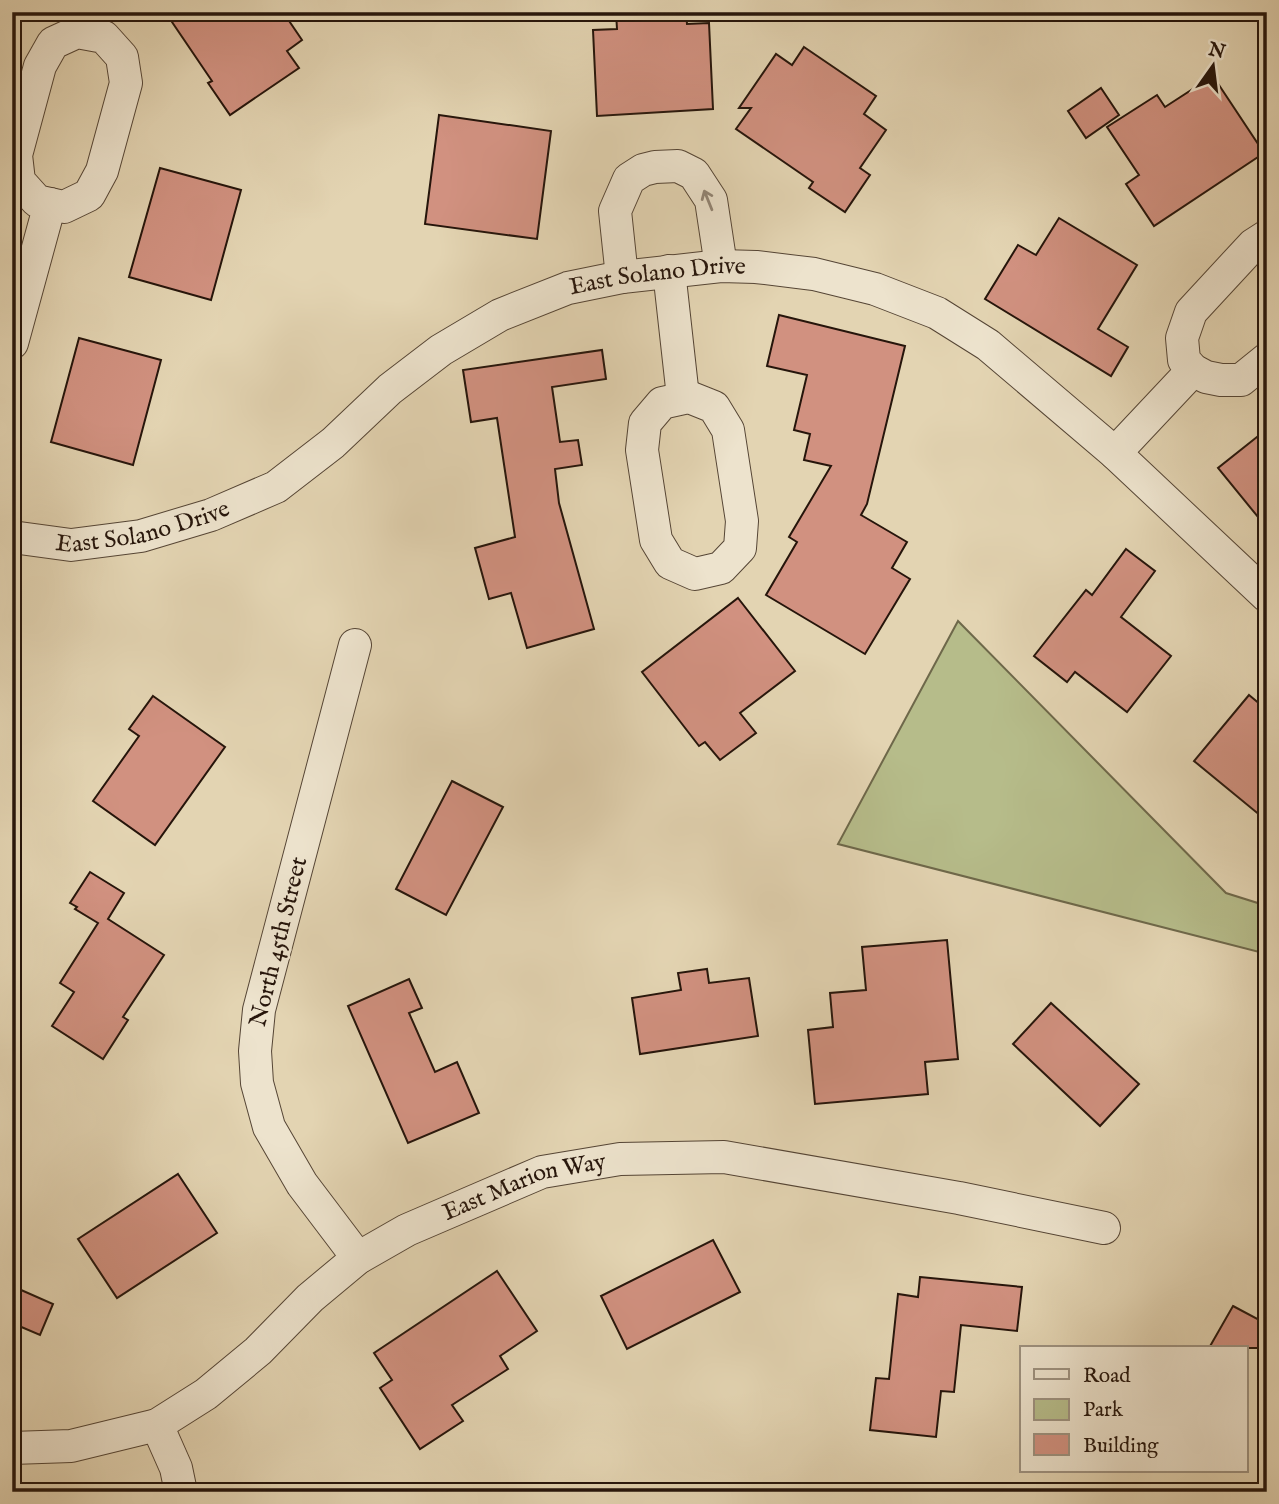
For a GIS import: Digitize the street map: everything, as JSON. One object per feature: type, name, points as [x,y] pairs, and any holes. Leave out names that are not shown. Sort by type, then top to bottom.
[{"type":"street","points":[[77,32],[104,37],[122,57],[126,83],[102,172],[89,195],[64,207],[50,204],[37,201],[19,181],[16,155],[40,66],[53,43],[77,32]]},
{"type":"street","points":[[622,277],[615,211],[629,179],[643,170],[655,167],[678,166],[694,174],[711,200],[721,266]]},
{"type":"street","points":[[12,343],[50,204]]},
{"type":"street","points":[[1267,236],[1253,245],[1191,312],[1182,338],[1184,360],[1193,370],[1206,377],[1241,380],[1267,359]]},
{"type":"street","name":"East Solano Drive","points":[[12,537],[71,545],[141,536],[211,515],[276,487],[333,443],[390,389],[441,350],[500,315],[568,288],[622,277],[721,266],[756,267],[814,274],[875,289],[937,313],[988,345],[1115,453],[1267,596]]},
{"type":"street","points":[[669,271],[683,397]]},
{"type":"street","points":[[1115,453],[1193,370]]},
{"type":"street","points":[[683,397],[714,407],[728,430],[742,521],[740,548],[721,568],[695,574],[670,563],[656,540],[642,450],[645,423],[662,403],[683,397]]},
{"type":"street","name":"North 45th Street","points":[[355,645],[259,1010],[255,1051],[257,1083],[269,1127],[302,1184],[358,1258]]},
{"type":"street","name":"East Marion Way","points":[[12,1448],[71,1446],[157,1425],[206,1394],[258,1351],[310,1298],[358,1258],[407,1230],[542,1172],[620,1159],[724,1157],[959,1198],[1104,1228]]},
{"type":"street","points":[[157,1425],[176,1468],[181,1492]]},
{"type":"green space","points":[[958,621],[1226,893],[1261,904],[1267,898],[1267,954],[838,844]]},
{"type":"building","points":[[186,12],[283,12],[302,40],[287,51],[299,68],[230,115],[208,83],[212,81],[172,22]]},
{"type":"building","points":[[616,12],[686,12],[687,24],[709,23],[713,109],[597,116],[593,30],[617,29]]},
{"type":"building","points":[[804,47],[876,96],[864,114],[886,130],[860,168],[870,175],[845,212],[809,188],[813,182],[736,129],[751,108],[739,108],[776,54],[792,65]]},
{"type":"building","points":[[1213,76],[1264,153],[1154,226],[1126,184],[1139,175],[1107,127],[1157,95],[1165,107]]},
{"type":"building","points":[[1101,88],[1119,115],[1086,138],[1068,111]]},
{"type":"building","points":[[439,115],[551,131],[537,239],[425,224]]},
{"type":"building","points":[[160,168],[241,190],[211,300],[129,277]]},
{"type":"building","points":[[1059,218],[1137,265],[1098,329],[1128,347],[1111,376],[985,299],[1018,245],[1036,255]]},
{"type":"building","points":[[779,315],[905,346],[867,504],[861,515],[907,542],[892,568],[910,579],[865,654],[766,595],[797,542],[789,537],[831,466],[804,460],[810,434],[794,430],[807,375],[767,366]]},
{"type":"building","points":[[79,338],[161,360],[133,465],[51,442]]},
{"type":"building","points":[[602,350],[606,379],[552,387],[560,442],[578,440],[582,465],[555,469],[559,503],[594,629],[527,648],[511,593],[489,599],[475,548],[515,537],[497,418],[471,422],[463,370]]},
{"type":"building","points":[[1267,429],[1267,528],[1218,468]]},
{"type":"building","points":[[1126,549],[1155,571],[1121,617],[1171,656],[1127,712],[1075,672],[1067,682],[1034,656],[1086,590],[1092,595]]},
{"type":"building","points":[[738,598],[795,671],[740,713],[756,733],[720,760],[705,742],[699,746],[642,672]]},
{"type":"building","points":[[1249,695],[1267,710],[1267,821],[1194,761]]},
{"type":"building","points":[[153,696],[225,747],[155,845],[93,801],[139,736],[129,729]]},
{"type":"building","points":[[452,781],[503,807],[446,915],[396,889]]},
{"type":"building","points":[[90,872],[124,893],[108,919],[164,955],[123,1017],[128,1020],[103,1059],[52,1026],[74,992],[60,983],[98,923],[70,903]]},
{"type":"building","points":[[947,940],[958,1059],[925,1062],[928,1094],[815,1104],[808,1030],[833,1027],[830,993],[866,990],[862,947]]},
{"type":"building","points":[[707,969],[709,983],[749,978],[758,1036],[640,1054],[632,998],[681,990],[678,973]]},
{"type":"building","points":[[409,979],[422,1008],[409,1013],[435,1072],[457,1062],[479,1113],[408,1143],[348,1006]]},
{"type":"building","points":[[1051,1003],[1139,1084],[1100,1126],[1013,1044]]},
{"type":"building","points":[[178,1174],[217,1233],[117,1298],[78,1239]]},
{"type":"building","points":[[713,1240],[740,1292],[627,1349],[601,1296]]},
{"type":"building","points":[[497,1271],[537,1331],[500,1356],[508,1369],[452,1405],[463,1421],[420,1449],[380,1388],[392,1380],[374,1353]]},
{"type":"building","points":[[920,1277],[1022,1287],[1017,1331],[961,1325],[954,1392],[941,1391],[936,1437],[870,1430],[876,1378],[889,1379],[898,1294],[918,1297]]},
{"type":"building","points":[[12,1286],[53,1304],[40,1335],[12,1323]]},
{"type":"building","points":[[1233,1306],[1267,1324],[1267,1348],[1210,1346]]}]
